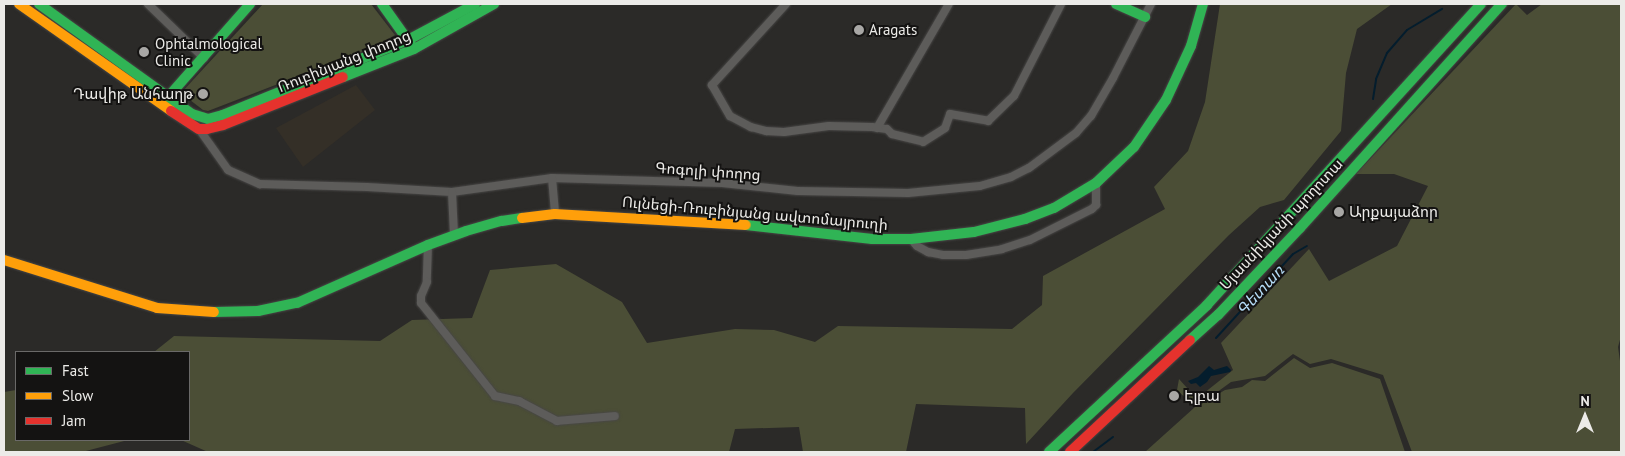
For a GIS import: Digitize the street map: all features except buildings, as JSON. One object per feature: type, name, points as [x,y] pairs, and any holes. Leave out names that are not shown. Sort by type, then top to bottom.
[{"type":"main road","points":[[19,4],[180,118],[199,129]]},
{"type":"main road","points":[[39,4],[168,97],[204,58],[248,5]]},
{"type":"main road","points":[[382,4],[414,49]]},
{"type":"main road","name":"Ռուբինյանց փողոց","points":[[168,97],[201,118],[223,115],[408,40],[475,4]]},
{"type":"main road","name":"Ռուբինյանց փողոց","points":[[199,129],[223,125],[414,49],[494,4]]},
{"type":"main road","points":[[1116,4],[1145,17]]},
{"type":"main road","name":"Ուլնեցի-Ռուբինյանց ավտոմայրուղի","points":[[4,260],[158,308],[235,314],[297,303],[454,235],[502,221],[555,214],[726,222],[854,238],[911,239],[974,232],[1025,219],[1054,208],[1096,182],[1134,147],[1166,100],[1191,46],[1202,4]]},
{"type":"main road","name":"Մյասնիկյանի պողոտա","points":[[1049,452],[1207,305],[1481,4]]},
{"type":"main road","name":"Մյասնիկյանի պողոտա","points":[[1070,452],[1218,316],[1502,4]]},
{"type":"street","points":[[148,4],[204,58]]},
{"type":"street","points":[[786,4],[712,85],[730,116],[751,127],[784,132],[829,126],[877,128],[887,129],[892,134],[923,142],[945,128],[950,114],[988,121],[1014,96],[1061,4]]},
{"type":"street","points":[[877,128],[949,4]]},
{"type":"street","name":"Գոգոլի փողոց","points":[[199,129],[228,170],[260,184],[367,186],[452,192],[552,178],[722,183],[798,191],[908,193],[980,186],[1029,168],[1076,133],[1091,116],[1151,4]]},
{"type":"street","points":[[552,178],[555,214]]},
{"type":"street","points":[[911,239],[917,246],[928,252],[943,255],[966,255],[1002,250],[1030,240],[1092,209],[1096,205],[1096,182]]},
{"type":"street","points":[[452,192],[454,235]]},
{"type":"street","points":[[428,245],[427,282],[420,296],[421,303],[495,396],[519,401],[557,421],[615,416]]},
{"type":"shaded area","points":[[356,85],[375,110],[303,167],[276,128]]},
{"type":"green space","points":[[263,4],[371,4],[395,35],[374,47],[208,111],[203,110],[181,93]]},
{"type":"green space","points":[[1220,4],[1392,4],[1357,29],[1346,73],[1341,131],[1284,200],[1260,207],[1229,235],[1073,393],[1026,444],[1025,408],[916,404],[906,452],[803,452],[799,427],[735,429],[729,452],[208,452],[183,441],[190,441],[190,351],[155,351],[174,336],[380,341],[412,320],[472,318],[490,270],[556,264],[622,302],[647,343],[735,329],[774,330],[815,342],[838,326],[1012,329],[1042,305],[1043,276],[1165,209],[1154,187],[1188,151],[1205,102]]},
{"type":"green space","points":[[1516,4],[1527,15],[1542,4],[1621,4],[1621,336],[1618,347],[1621,368],[1621,452],[1412,452],[1383,375],[1331,359],[1310,364],[1293,354],[1265,376],[1231,382],[1198,406],[1225,390],[1242,387],[1252,380],[1265,381],[1294,358],[1310,368],[1332,363],[1380,379],[1405,452],[1145,452],[1195,407],[1177,390],[1179,379],[1188,389],[1190,395],[1199,397],[1233,370],[1221,343],[1309,249],[1329,281],[1397,246],[1428,186],[1394,174],[1356,174]]},
{"type":"green space","points":[[15,390],[15,441],[124,441],[82,452],[4,452],[4,392]]},
{"type":"water","points":[[1209,366],[1214,370],[1227,366],[1231,370],[1230,372],[1211,376],[1200,387],[1196,383],[1191,384],[1188,381],[1198,377]]},
{"type":"waterway","name":"Գետառ","points":[[1373,99],[1376,79],[1387,53],[1407,30],[1442,9]]},
{"type":"waterway","name":"Գետառ","points":[[1216,338],[1293,254],[1307,246]]},
{"type":"waterway","name":"Գետառ","points":[[1093,452],[1113,437]]},
{"type":"traffic: fast","points":[[39,4],[192,114],[208,119],[223,115],[408,40],[475,4]]},
{"type":"traffic: fast","points":[[168,97],[250,4]]},
{"type":"traffic: fast","points":[[382,4],[412,46]]},
{"type":"traffic: fast","points":[[343,77],[414,49],[494,4]]},
{"type":"traffic: fast","points":[[1116,4],[1145,17]]},
{"type":"traffic: fast","points":[[746,225],[872,239],[911,239],[974,232],[1025,219],[1054,208],[1096,183],[1134,147],[1166,100],[1191,46],[1203,4]]},
{"type":"traffic: fast","points":[[1049,452],[1207,305],[1481,4]]},
{"type":"traffic: fast","points":[[1190,340],[1218,315],[1300,228],[1502,4]]},
{"type":"traffic: fast","points":[[214,312],[258,311],[297,303],[428,245],[466,231],[502,221],[522,218]]},
{"type":"traffic: slow","points":[[19,4],[171,111]]},
{"type":"traffic: slow","points":[[522,218],[555,214],[746,225]]},
{"type":"traffic: slow","points":[[4,260],[157,308],[214,312]]},
{"type":"traffic: jam","points":[[171,111],[199,129],[207,129],[223,125],[343,77]]},
{"type":"traffic: jam","points":[[1070,452],[1190,340]]},
{"type":"place","name":"Aragats","points":[[859,30]]},
{"type":"place","name":"Ophtalmological Clinic","points":[[144,52]]},
{"type":"place","name":"Դավիթ Անհաղթ","points":[[203,94]]},
{"type":"place","name":"Արքայաձոր","points":[[1339,212]]},
{"type":"place","name":"Էլբա","points":[[1174,396]]}]
